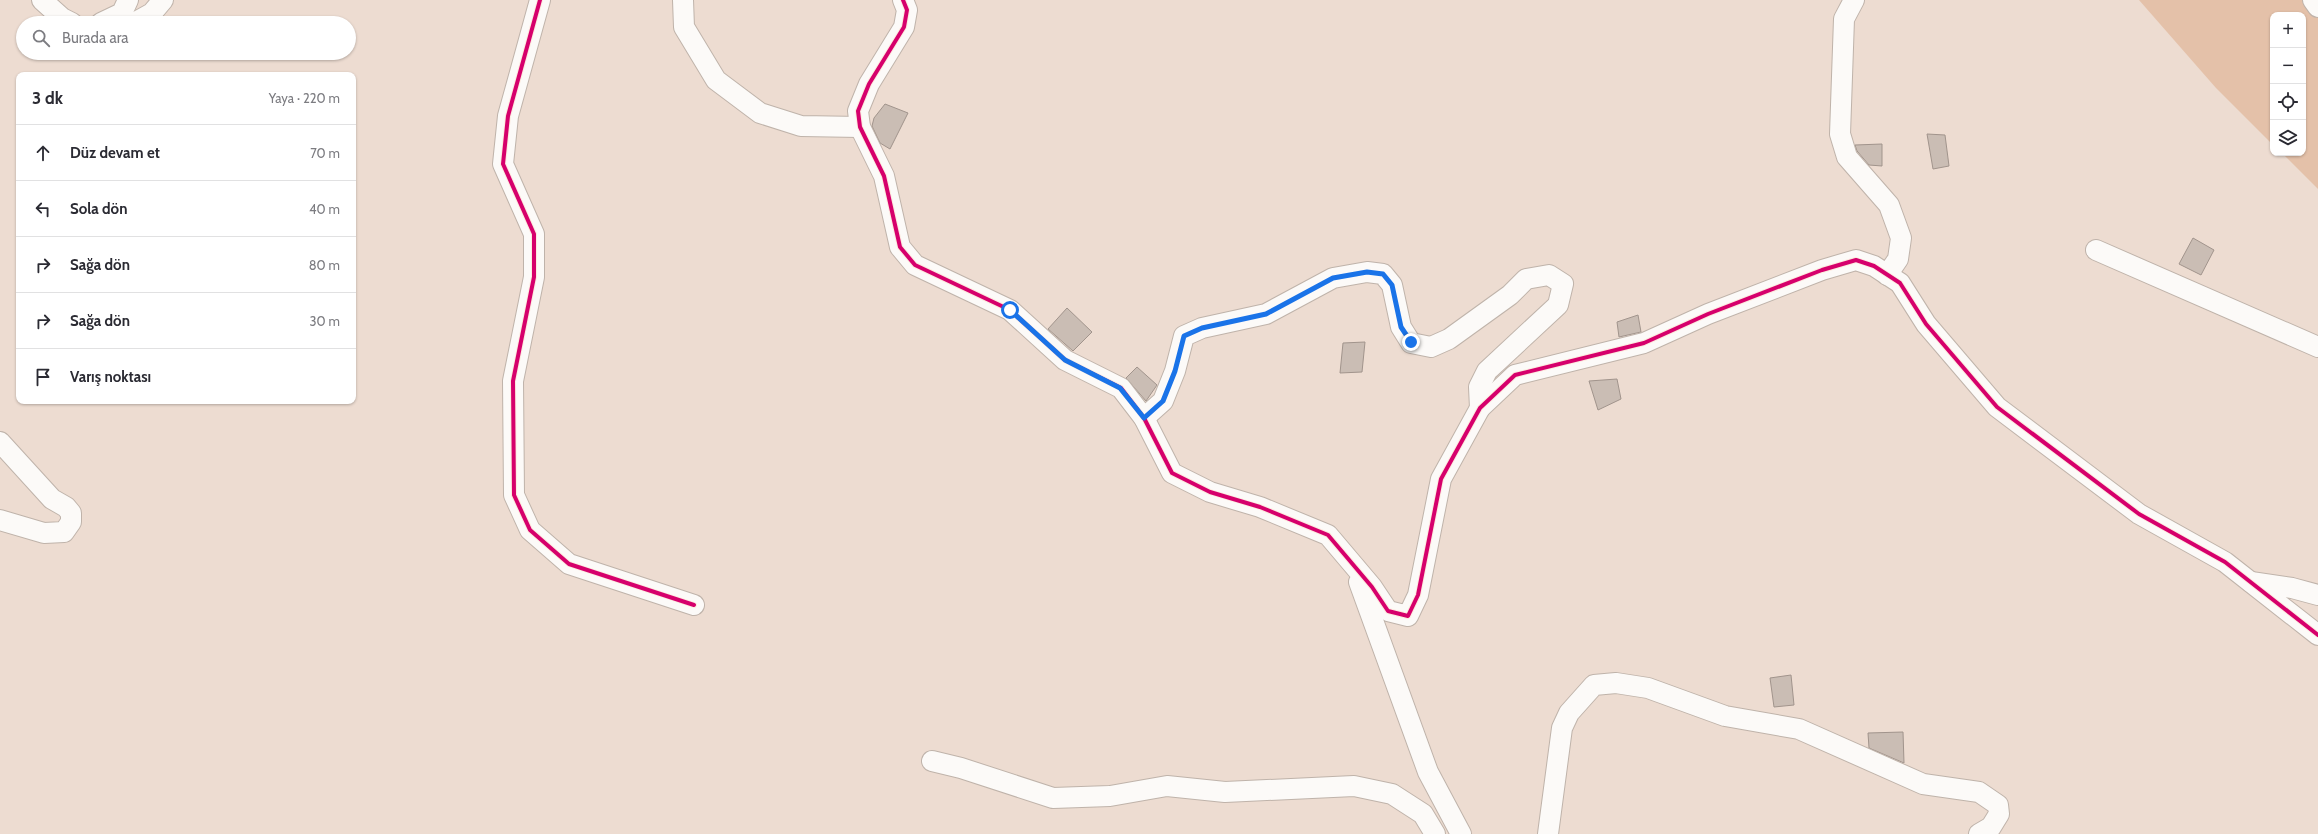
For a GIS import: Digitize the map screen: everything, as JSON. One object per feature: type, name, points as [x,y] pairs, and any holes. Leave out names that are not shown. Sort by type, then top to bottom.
[{"type":"street","points":[[42,0],[60,16]]},
{"type":"street","points":[[116,16],[122,13],[128,0]]},
{"type":"street","points":[[147,16],[152,13],[163,0]]},
{"type":"street","points":[[540,0],[508,116],[503,164],[534,234],[534,277],[513,381],[514,495],[530,530],[569,564],[694,605]]},
{"type":"street","points":[[683,0],[684,26],[716,80],[760,112],[801,126],[860,127]]},
{"type":"street","points":[[903,0],[907,10],[904,27],[870,84],[858,111],[860,127],[884,176],[900,246],[915,265],[1010,310],[1065,360],[1120,388],[1144,418],[1172,473],[1210,492],[1260,507],[1328,535],[1372,587],[1388,611],[1408,616],[1418,595],[1441,479],[1480,408],[1515,375],[1644,343],[1708,314],[1822,270],[1856,260],[1874,266],[1900,283],[1926,324],[1997,407],[2138,514],[2225,562],[2318,635]]},
{"type":"street","points":[[1854,0],[1844,19],[1840,134],[1847,157],[1889,205],[1901,238],[1898,259],[1887,275]]},
{"type":"street","points":[[2313,0],[2318,7]]},
{"type":"street","points":[[2096,250],[2318,347]]},
{"type":"street","points":[[1144,418],[1163,401],[1175,371],[1184,336],[1202,328],[1266,314],[1333,278],[1367,272],[1383,274],[1392,285],[1401,327],[1411,342],[1431,347],[1449,339],[1510,294],[1526,279],[1549,275],[1563,284],[1558,305],[1487,371],[1479,387],[1480,408]]},
{"type":"street","points":[[0,442],[52,499],[66,507],[71,513],[71,522],[64,532],[44,533],[0,520]]},
{"type":"street","points":[[1352,564],[1428,772],[1461,834]]},
{"type":"street","points":[[2250,582],[2292,588],[2318,595]]},
{"type":"street","points":[[1548,834],[1562,728],[1569,713],[1594,685],[1616,683],[1648,688],[1726,716],[1799,729],[1923,784],[1979,792],[1998,804],[1999,814],[1991,827],[1979,834]]},
{"type":"street","points":[[932,761],[961,768],[1052,798],[1110,796],[1167,786],[1225,792],[1354,786],[1392,794],[1423,814],[1435,834]]},
{"type":"shaded area","points":[[2139,0],[2318,0],[2318,189],[2285,156],[2306,156],[2306,12],[2270,12],[2270,142],[2216,88]]},
{"type":"building","points":[[885,104],[908,113],[890,149],[880,143],[872,126],[874,118]]},
{"type":"building","points":[[1927,134],[1945,135],[1949,166],[1933,169]]},
{"type":"building","points":[[1882,144],[1882,166],[1869,165],[1857,151],[1855,145]]},
{"type":"building","points":[[2193,238],[2214,250],[2201,275],[2179,264]]},
{"type":"building","points":[[1067,308],[1092,332],[1073,351],[1048,329]]},
{"type":"building","points":[[1638,315],[1641,332],[1619,337],[1617,322]]},
{"type":"building","points":[[1365,342],[1362,372],[1340,373],[1343,343]]},
{"type":"building","points":[[1137,367],[1157,385],[1146,401],[1126,378]]},
{"type":"building","points":[[1617,379],[1621,399],[1598,410],[1589,381]]},
{"type":"building","points":[[1791,675],[1794,705],[1774,707],[1770,678]]},
{"type":"building","points":[[1903,732],[1904,763],[1869,748],[1868,733]]},
{"type":"cycle path","points":[[540,0],[508,116],[503,164],[534,234],[534,277],[513,381],[514,495],[530,530],[569,564],[694,605]]},
{"type":"cycle path","points":[[903,0],[907,10],[904,27],[869,84],[858,111],[860,127],[884,176],[900,247],[915,265],[1010,310],[1065,360],[1121,388],[1144,418],[1172,473],[1210,492],[1260,507],[1328,535],[1372,587],[1388,611],[1408,616],[1418,595],[1441,479],[1480,408],[1515,375],[1644,343],[1708,314],[1822,270],[1856,260],[1874,266],[1900,283],[1926,324],[1997,407],[2139,514],[2225,562],[2318,635]]},
{"type":"route","points":[[1010,310],[1034,334],[1065,360],[1120,388],[1144,418],[1163,401],[1175,371],[1184,336],[1202,328],[1266,314],[1292,298],[1333,278],[1367,272],[1383,274],[1392,285],[1401,327],[1411,342]]}]
